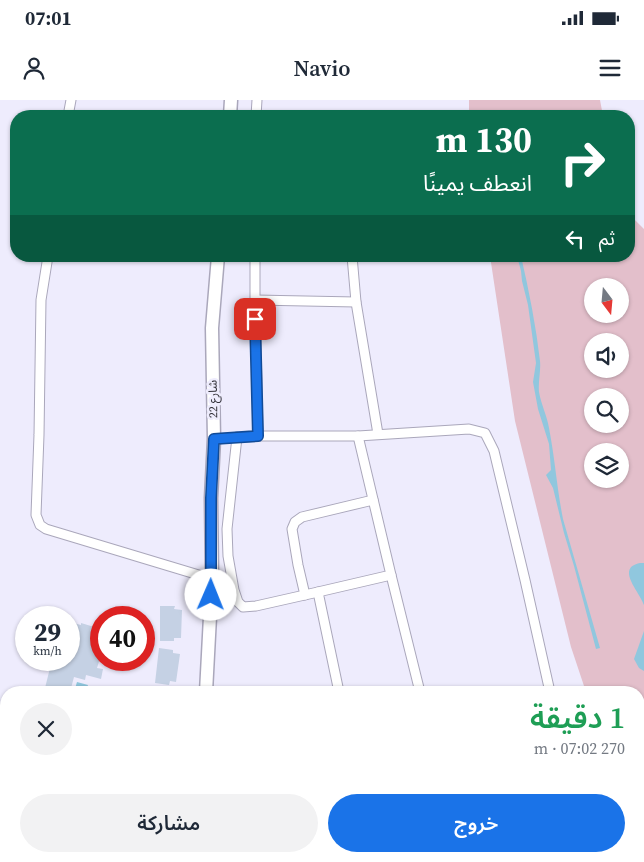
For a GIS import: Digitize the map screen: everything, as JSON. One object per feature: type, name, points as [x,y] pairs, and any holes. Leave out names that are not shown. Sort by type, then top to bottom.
[{"type":"street","points":[[47,262],[41,300],[36,515],[40,525],[46,529],[212,579]]},
{"type":"street","name":"شارع 22","points":[[206,686],[212,579],[211,498],[214,439],[212,328],[218,262]]},
{"type":"street","points":[[255,262],[258,436]]},
{"type":"street","points":[[353,262],[356,302],[378,434]]},
{"type":"street","points":[[255,300],[356,302]]},
{"type":"street","points":[[214,439],[258,436],[358,436],[469,429],[485,433],[494,451],[549,686]]},
{"type":"street","points":[[358,436],[419,686]]},
{"type":"street","points":[[237,437],[227,529],[228,556],[234,590],[238,602],[243,607],[256,606],[391,575]]},
{"type":"street","points":[[305,595],[292,529],[295,522],[302,517],[373,500]]},
{"type":"street","points":[[318,592],[338,686]]},
{"type":"shaded area","points":[[469,100],[600,100],[602,110],[469,110]]},
{"type":"shaded area","points":[[635,220],[644,229],[644,686],[584,686],[571,647],[515,421],[491,262],[635,262]]},
{"type":"water","points":[[519,262],[522,262],[534,322],[540,361],[539,392],[549,428],[563,519],[600,648],[596,649],[553,488],[546,475],[551,470],[549,444],[538,409],[533,382],[536,363]]},
{"type":"water","points":[[644,563],[644,605],[629,575],[633,566]]},
{"type":"water","points":[[644,631],[644,671],[639,668],[634,659]]},
{"type":"water","points":[[77,682],[88,685],[88,686],[76,686]]},
{"type":"building","points":[[160,606],[175,606],[174,609],[182,610],[181,638],[174,638],[174,641],[160,641]]},
{"type":"building","points":[[81,623],[90,626],[90,671],[103,671],[101,679],[86,675],[85,680],[74,677],[72,686],[46,686],[49,671],[80,671],[80,625]]},
{"type":"building","points":[[159,648],[173,650],[173,653],[180,654],[176,682],[170,681],[169,685],[155,683]]},
{"type":"route","points":[[211,595],[211,498],[214,439],[258,436],[255,319]]}]
